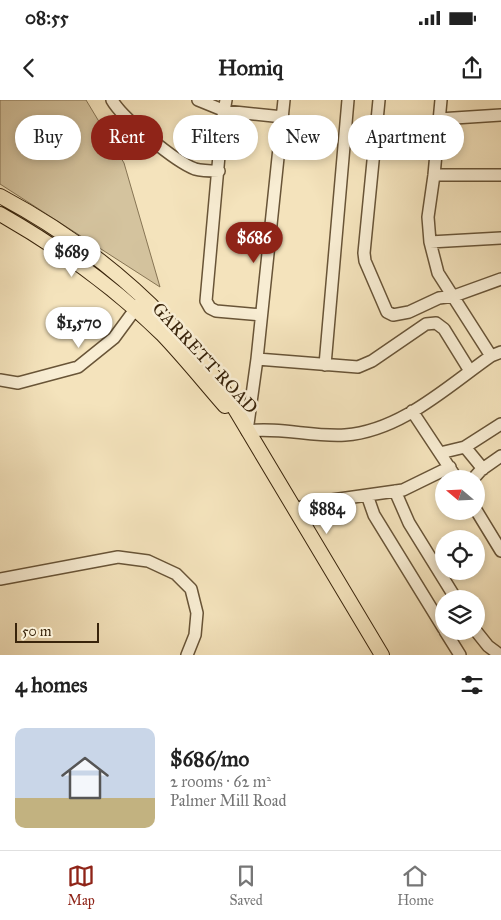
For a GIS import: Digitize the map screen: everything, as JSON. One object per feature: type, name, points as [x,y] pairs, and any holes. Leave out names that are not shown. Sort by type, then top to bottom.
[{"type":"main road","name":"GARRETT ROAD","points":[[0,196],[26,210],[87,252],[144,296],[199,355],[223,389],[247,431]]},
{"type":"main road","name":"GARRETT ROAD","points":[[0,214],[62,252],[110,288],[162,335],[247,431]]},
{"type":"main road","points":[[247,431],[382,655]]},
{"type":"street","points":[[112,100],[117,110],[126,118],[185,164],[197,169],[218,171]]},
{"type":"street","points":[[198,100],[273,115]]},
{"type":"street","points":[[283,115],[284,100]]},
{"type":"street","points":[[325,365],[348,100]]},
{"type":"street","points":[[379,100],[365,236],[365,261],[387,312],[393,315],[409,312],[439,298],[453,296],[501,279]]},
{"type":"street","points":[[439,115],[441,100]]},
{"type":"street","points":[[226,106],[222,122],[207,305],[216,311],[261,316]]},
{"type":"street","points":[[464,117],[501,115]]},
{"type":"street","points":[[278,160],[257,359],[247,431],[288,430],[345,435],[379,427],[412,412],[496,354],[453,296],[438,272],[430,242],[428,217],[435,160]]},
{"type":"street","points":[[434,175],[501,175]]},
{"type":"street","points":[[430,242],[501,238]]},
{"type":"street","points":[[0,380],[18,383],[78,367],[114,338],[144,296]]},
{"type":"street","points":[[257,359],[358,366],[372,361],[426,324],[436,323],[444,329],[470,371]]},
{"type":"street","points":[[412,412],[452,470]]},
{"type":"street","points":[[440,453],[465,447],[501,424]]},
{"type":"street","points":[[465,447],[483,468],[501,456]]},
{"type":"street","points":[[294,509],[395,491],[419,484],[450,467]]},
{"type":"street","points":[[395,491],[409,523],[450,590]]},
{"type":"street","points":[[368,495],[374,515],[435,615]]},
{"type":"street","points":[[482,520],[501,551]]},
{"type":"street","points":[[491,534],[501,527]]},
{"type":"street","points":[[0,579],[118,557],[148,561],[176,574],[191,589],[197,613],[195,635],[187,655]]},
{"type":"street","points":[[450,640],[460,655]]},
{"type":"street","points":[[483,640],[500,655]]},
{"type":"shaded area","points":[[0,100],[86,100],[95,115],[91,115],[91,160],[122,160],[124,163],[160,287],[0,184]]}]
